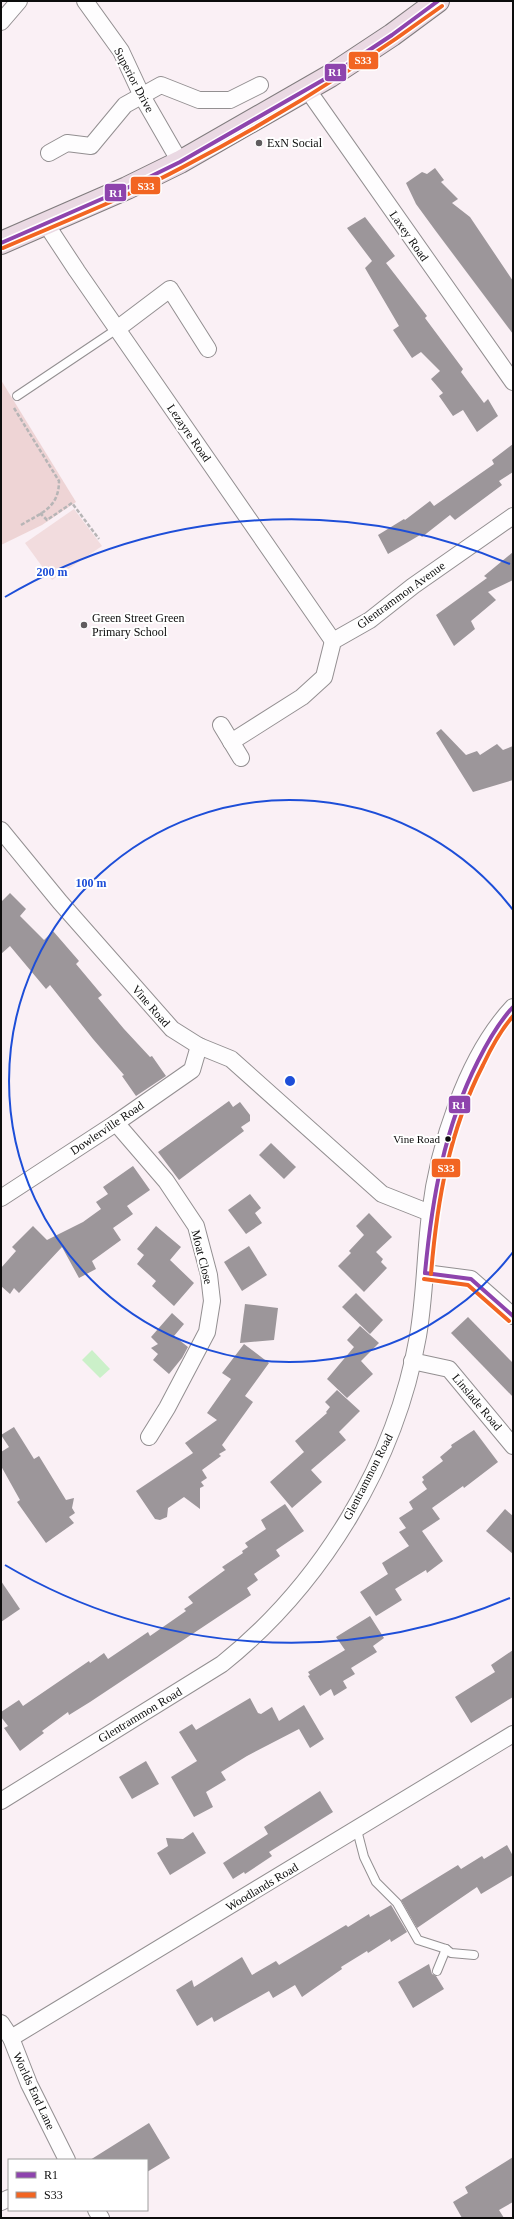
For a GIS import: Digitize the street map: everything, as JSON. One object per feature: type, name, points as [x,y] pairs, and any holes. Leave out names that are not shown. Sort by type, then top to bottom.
[{"type":"main road","points":[[1,243],[144,180],[180,162],[307,89],[392,35],[438,1]]},
{"type":"street","points":[[1,22],[19,1]]},
{"type":"street","name":"Superior Drive","points":[[85,1],[121,51],[142,96],[180,162]]},
{"type":"street","points":[[49,153],[67,143],[91,146],[125,105],[161,85],[199,100],[230,100],[260,85]]},
{"type":"street","name":"Laxey Road","points":[[307,89],[513,382]]},
{"type":"street","name":"Lezayre Road","points":[[46,224],[116,328],[333,641]]},
{"type":"street","points":[[116,328],[170,289],[208,348]]},
{"type":"street","name":"Glentrammon Avenue","points":[[333,641],[370,620],[413,586],[513,516]]},
{"type":"street","points":[[231,742],[302,697],[324,677],[333,641]]},
{"type":"street","points":[[221,725],[241,758]]},
{"type":"street","name":"Vine Road","points":[[1,830],[60,902],[172,1029],[199,1046],[231,1059],[382,1194],[430,1213]]},
{"type":"street","name":"Glentrammon Road","points":[[1,1801],[202,1677],[240,1650],[304,1582],[332,1544],[371,1476],[386,1445],[398,1414],[418,1336],[430,1213],[441,1158],[454,1111],[470,1074],[496,1027],[513,1008]]},
{"type":"street","name":"Dowlerville Road","points":[[1,1198],[116,1123],[192,1070],[199,1046]]},
{"type":"street","name":"Moat Close","points":[[116,1123],[166,1181],[196,1226],[209,1275],[212,1301],[207,1332],[167,1408],[149,1437]]},
{"type":"street","points":[[425,1272],[471,1279],[513,1316]]},
{"type":"street","name":"Linslade Road","points":[[412,1361],[449,1369],[513,1446]]},
{"type":"street","name":"Woodlands Road","points":[[11,2038],[357,1830],[513,1734]]},
{"type":"street","name":"Worlds End Lane","points":[[1,2023],[11,2038],[29,2084],[66,2159]]},
{"type":"lane","points":[[17,396],[116,328]]},
{"type":"lane","points":[[357,1830],[364,1857],[376,1882],[397,1903],[418,1940],[446,1948],[451,1953],[474,1955]]},
{"type":"lane","points":[[437,1971],[446,1948]]},
{"type":"path","points":[[13,408],[59,481],[59,491],[53,505],[21,525]]},
{"type":"path","points":[[40,513],[47,520],[72,503],[99,539]]},
{"type":"shaded area","points":[[1,380],[76,502],[42,525],[1,545]]},
{"type":"shaded area","points":[[74,509],[102,546],[52,580],[25,543]]},
{"type":"shaded area","points":[[92,1350],[110,1369],[100,1378],[82,1360]]},
{"type":"building","points":[[435,168],[444,180],[441,182],[458,199],[452,203],[470,217],[513,281],[513,334],[416,204],[406,183],[422,172],[427,174]]},
{"type":"building","points":[[365,217],[395,256],[386,263],[427,316],[425,318],[463,369],[461,372],[484,403],[488,399],[498,416],[477,432],[463,410],[453,416],[439,396],[443,393],[431,379],[440,371],[421,352],[412,358],[393,330],[399,326],[365,268],[372,261],[347,228]]},
{"type":"building","points":[[513,444],[513,472],[499,481],[502,485],[455,520],[450,515],[422,537],[420,535],[388,554],[378,535],[404,519],[405,520],[430,501],[434,506],[494,464],[492,460]]},
{"type":"building","points":[[513,552],[513,580],[488,592],[496,600],[471,621],[475,629],[454,646],[436,615],[487,578],[484,576]]},
{"type":"building","points":[[441,729],[466,755],[477,751],[480,755],[497,744],[503,750],[513,746],[513,780],[473,792],[436,733]]},
{"type":"building","points":[[10,893],[26,909],[20,916],[44,940],[53,931],[79,961],[76,964],[102,995],[98,998],[150,1057],[152,1056],[166,1076],[136,1096],[122,1076],[124,1075],[50,985],[46,989],[10,946],[1,954],[1,902]]},
{"type":"building","points":[[229,1101],[233,1107],[240,1102],[250,1115],[250,1121],[241,1127],[244,1131],[179,1180],[158,1152]]},
{"type":"building","points":[[271,1143],[296,1167],[284,1179],[259,1155]]},
{"type":"building","points":[[133,1166],[150,1190],[127,1206],[133,1214],[113,1228],[121,1240],[92,1261],[96,1269],[79,1278],[62,1247],[19,1293],[14,1288],[10,1294],[1,1286],[1,1268],[16,1251],[12,1247],[33,1226],[47,1240],[83,1222],[101,1209],[96,1202],[108,1194],[103,1187]]},
{"type":"building","points":[[250,1194],[261,1208],[255,1213],[262,1223],[246,1234],[228,1210]]},
{"type":"building","points":[[369,1213],[392,1237],[376,1252],[383,1259],[381,1262],[387,1268],[364,1292],[338,1266],[351,1253],[349,1251],[364,1235],[356,1226]]},
{"type":"building","points":[[156,1226],[181,1247],[170,1260],[194,1283],[174,1306],[152,1286],[156,1281],[137,1264],[144,1255],[137,1249]]},
{"type":"building","points":[[249,1246],[267,1275],[242,1291],[224,1262]]},
{"type":"building","points":[[356,1293],[383,1320],[370,1334],[342,1307]]},
{"type":"building","points":[[245,1304],[278,1308],[274,1340],[240,1343]]},
{"type":"building","points":[[172,1313],[184,1324],[174,1336],[188,1347],[182,1358],[169,1374],[153,1360],[158,1354],[151,1348],[158,1344],[151,1337]]},
{"type":"building","points":[[468,1317],[513,1363],[513,1397],[451,1333]]},
{"type":"building","points":[[360,1326],[379,1343],[361,1361],[373,1374],[347,1398],[327,1379],[354,1347],[347,1340]]},
{"type":"building","points":[[244,1344],[269,1363],[245,1396],[253,1402],[222,1445],[226,1450],[219,1454],[221,1456],[202,1470],[207,1478],[201,1482],[204,1486],[200,1488],[200,1509],[184,1497],[168,1508],[167,1517],[160,1520],[155,1519],[136,1491],[193,1453],[185,1443],[217,1420],[207,1413],[231,1379],[222,1373]]},
{"type":"building","points":[[337,1390],[360,1411],[339,1432],[346,1440],[311,1470],[322,1482],[292,1508],[270,1482],[304,1452],[295,1441],[327,1413],[326,1412],[330,1407],[325,1402]]},
{"type":"building","points":[[14,1427],[34,1459],[39,1456],[66,1500],[74,1498],[72,1508],[75,1513],[69,1517],[74,1523],[46,1543],[17,1502],[20,1500],[1,1466],[1,1452],[9,1447],[1,1435]]},
{"type":"building","points":[[474,1430],[498,1462],[464,1488],[463,1486],[432,1508],[440,1519],[422,1531],[443,1561],[427,1573],[426,1570],[395,1589],[402,1600],[376,1616],[360,1592],[388,1574],[382,1563],[409,1546],[399,1532],[406,1528],[399,1518],[413,1509],[409,1502],[427,1489],[422,1482],[424,1480],[422,1477],[443,1461],[440,1457],[452,1447],[451,1445]]},
{"type":"building","points":[[285,1504],[304,1531],[276,1550],[280,1556],[254,1574],[258,1580],[247,1588],[251,1595],[90,1702],[69,1715],[68,1712],[42,1731],[44,1733],[20,1751],[4,1728],[8,1726],[1,1717],[1,1712],[19,1700],[23,1706],[89,1661],[90,1663],[104,1653],[108,1659],[148,1632],[150,1636],[186,1611],[184,1609],[193,1603],[188,1597],[225,1570],[222,1567],[243,1553],[242,1551],[248,1547],[245,1543],[266,1529],[261,1520]]},
{"type":"building","points":[[505,1509],[513,1516],[513,1554],[486,1531]]},
{"type":"building","points":[[1,1581],[20,1609],[1,1622]]},
{"type":"building","points":[[370,1616],[384,1638],[373,1646],[377,1652],[351,1668],[355,1674],[343,1681],[347,1688],[334,1696],[331,1689],[320,1696],[308,1676],[310,1675],[308,1672],[345,1650],[336,1637]]},
{"type":"building","points":[[513,1650],[513,1697],[471,1723],[455,1697],[495,1672],[491,1665]]},
{"type":"building","points":[[250,1698],[258,1713],[261,1714],[272,1707],[279,1721],[304,1705],[324,1739],[310,1748],[299,1729],[247,1756],[221,1772],[226,1780],[206,1792],[213,1807],[194,1817],[171,1777],[197,1761],[179,1732],[192,1724],[196,1730]]},
{"type":"building","points":[[146,1761],[159,1784],[132,1799],[119,1777]]},
{"type":"building","points":[[320,1791],[333,1812],[269,1852],[272,1856],[245,1874],[244,1872],[233,1879],[223,1863],[268,1834],[264,1827]]},
{"type":"building","points":[[193,1832],[206,1853],[170,1875],[157,1853],[168,1846],[166,1838],[183,1839]]},
{"type":"building","points":[[507,1845],[513,1856],[513,1875],[481,1894],[477,1887],[417,1928],[401,1900],[458,1865],[461,1869],[482,1856],[484,1859]]},
{"type":"building","points":[[391,1905],[407,1932],[391,1942],[390,1939],[368,1953],[367,1951],[341,1967],[342,1969],[302,1997],[295,1985],[273,1998],[269,1991],[214,2022],[212,2017],[197,2026],[176,1990],[192,1980],[194,1987],[242,1957],[252,1975],[276,1961],[279,1965],[346,1925],[348,1927],[369,1914],[370,1917]]},
{"type":"building","points":[[429,1964],[432,1974],[436,1976],[444,1989],[413,2008],[398,1982]]},
{"type":"building","points":[[149,2123],[170,2158],[148,2171],[148,2159],[92,2159]]},
{"type":"building","points":[[513,2157],[513,2202],[499,2210],[504,2218],[462,2218],[453,2202],[468,2193],[465,2187]]},
{"type":"transit line","name":"R1","points":[[1,243],[127,188],[180,162],[330,76],[392,35],[438,1]]},
{"type":"transit line","name":"S33","points":[[3,248],[139,189],[217,149],[348,71],[442,6]]},
{"type":"transit line","name":"R1","points":[[425,1273],[431,1218],[441,1164],[456,1112],[466,1086],[486,1046],[498,1026],[513,1007]]},
{"type":"transit line","name":"S33","points":[[431,1274],[441,1193],[446,1167],[461,1115],[489,1052],[513,1016]]},
{"type":"transit line","name":"R1","points":[[425,1273],[471,1279],[513,1316]]},
{"type":"transit line","name":"S33","points":[[424,1279],[468,1285],[509,1321]]},
{"type":"place","name":"ExN Social","points":[[259,143]]},
{"type":"place","name":"Green Street Green Primary School","points":[[84,625]]},
{"type":"place","name":"Vine Road","points":[[448,1139]]}]
